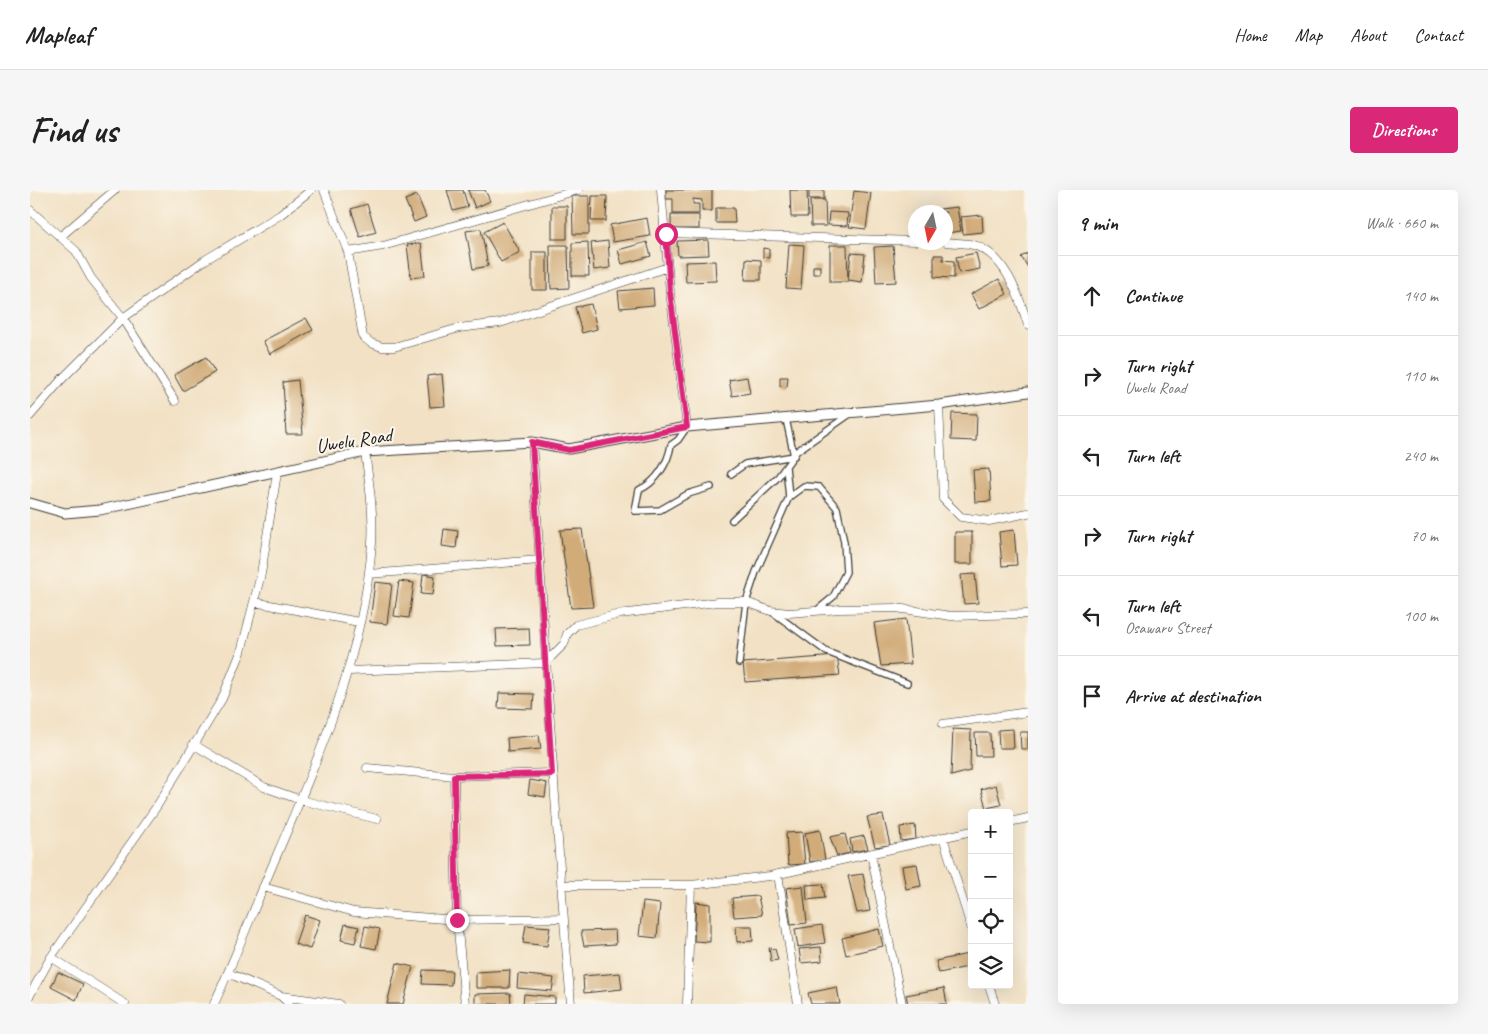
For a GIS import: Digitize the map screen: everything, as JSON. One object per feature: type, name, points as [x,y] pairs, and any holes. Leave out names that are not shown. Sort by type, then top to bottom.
[{"type":"street","points":[[60,237],[115,190]]},
{"type":"street","points":[[30,416],[62,379],[123,318],[205,260],[280,215],[311,190]]},
{"type":"street","points":[[324,190],[348,252],[363,337],[371,343],[382,347],[394,347],[458,328],[500,323],[668,267]]},
{"type":"street","points":[[348,252],[383,246],[578,190]]},
{"type":"street","points":[[661,190],[687,427],[678,440],[671,445],[669,460],[648,486],[639,490],[635,511],[660,510],[688,494],[711,487]]},
{"type":"street","points":[[30,210],[76,251],[91,278],[123,318],[175,401]]},
{"type":"street","points":[[666,234],[908,241]]},
{"type":"street","points":[[953,243],[971,244],[996,258],[1016,289],[1028,325]]},
{"type":"street","name":"Uwelu Road","points":[[30,503],[65,513],[100,510],[277,473],[365,452],[532,442],[569,450],[687,427],[939,405],[1028,392]]},
{"type":"street","points":[[939,405],[942,499],[961,517],[989,521],[1028,513]]},
{"type":"street","points":[[732,520],[778,477],[797,451],[852,413]]},
{"type":"street","points":[[786,418],[794,456]]},
{"type":"street","points":[[532,442],[552,774],[563,885],[563,918],[571,1004]]},
{"type":"street","points":[[214,1004],[301,800],[349,671],[369,574],[373,513],[365,452]]},
{"type":"street","points":[[731,474],[745,464],[794,456]]},
{"type":"street","points":[[738,663],[746,602],[756,572],[789,496],[786,467]]},
{"type":"street","points":[[30,995],[51,957],[157,806],[222,699],[241,652],[262,574],[277,473]]},
{"type":"street","points":[[789,496],[804,486],[819,488],[837,508],[844,542],[846,572],[833,597],[815,611]]},
{"type":"street","points":[[369,574],[540,560]]},
{"type":"street","points":[[254,602],[359,622]]},
{"type":"street","points":[[349,671],[545,663],[564,644],[567,634],[576,625],[620,614],[717,602],[746,602],[771,611],[789,613],[896,608],[951,616],[1028,614]]},
{"type":"street","points":[[771,611],[827,652],[907,683]]},
{"type":"street","points":[[943,724],[1028,712]]},
{"type":"street","points":[[193,744],[264,787],[301,800],[378,819]]},
{"type":"street","points":[[367,768],[454,776],[552,774]]},
{"type":"street","points":[[454,776],[457,920],[464,1004]]},
{"type":"street","points":[[1013,821],[1028,818]]},
{"type":"street","points":[[563,885],[691,885],[778,874],[968,832]]},
{"type":"street","points":[[943,837],[968,917]]},
{"type":"street","points":[[871,854],[902,1004]]},
{"type":"street","points":[[778,874],[798,1004]]},
{"type":"street","points":[[687,1004],[691,885]]},
{"type":"street","points":[[263,887],[354,912],[457,920],[563,918]]},
{"type":"street","points":[[51,957],[125,1004]]},
{"type":"street","points":[[228,973],[280,996],[339,1004]]},
{"type":"street","points":[[990,989],[995,1004]]},
{"type":"street","points":[[280,996],[289,1004]]},
{"type":"building","points":[[447,190],[463,190],[468,207],[453,211]]},
{"type":"building","points":[[468,190],[485,190],[490,201],[475,208]]},
{"type":"building","points":[[666,190],[712,190],[712,211],[702,211],[702,200],[693,199],[693,204],[699,204],[699,214],[673,214],[673,199],[666,199]]},
{"type":"building","points":[[790,190],[807,190],[808,217],[791,217]]},
{"type":"building","points":[[809,190],[824,190],[824,199],[809,199]]},
{"type":"building","points":[[854,191],[871,193],[866,229],[849,227]]},
{"type":"building","points":[[417,195],[426,217],[414,222],[405,200]]},
{"type":"building","points":[[572,196],[589,196],[589,234],[573,234]]},
{"type":"building","points":[[592,196],[607,196],[606,221],[591,221]]},
{"type":"building","points":[[810,200],[825,200],[826,226],[811,226]]},
{"type":"building","points":[[367,204],[376,232],[360,237],[351,209]]},
{"type":"building","points":[[552,206],[567,206],[567,239],[552,239]]},
{"type":"building","points":[[953,207],[957,207],[961,231],[953,232]]},
{"type":"building","points":[[716,208],[734,208],[735,223],[716,223]]},
{"type":"building","points":[[829,212],[848,213],[847,226],[828,225]]},
{"type":"building","points":[[671,215],[699,215],[699,229],[671,229]]},
{"type":"building","points":[[982,215],[983,232],[963,234],[961,217]]},
{"type":"building","points":[[647,218],[650,236],[613,242],[610,225]]},
{"type":"building","points":[[503,222],[520,252],[501,262],[484,232]]},
{"type":"building","points":[[481,229],[488,266],[473,269],[466,231]]},
{"type":"building","points":[[708,240],[709,255],[678,256],[677,241]]},
{"type":"building","points":[[608,241],[610,268],[594,270],[591,243]]},
{"type":"building","points":[[588,242],[589,276],[572,276],[572,243]]},
{"type":"building","points":[[647,242],[651,256],[622,264],[618,250]]},
{"type":"building","points":[[421,243],[425,276],[411,278],[407,245]]},
{"type":"building","points":[[789,244],[804,245],[801,289],[786,288]]},
{"type":"building","points":[[550,245],[568,245],[569,288],[551,289]]},
{"type":"building","points":[[830,245],[847,245],[848,282],[830,282]]},
{"type":"building","points":[[893,246],[896,282],[876,283],[874,247]]},
{"type":"building","points":[[763,248],[769,249],[769,258],[763,257]]},
{"type":"building","points":[[532,252],[547,252],[547,290],[532,290]]},
{"type":"building","points":[[851,253],[865,254],[862,282],[848,280]]},
{"type":"building","points":[[976,253],[980,269],[959,273],[956,257]]},
{"type":"building","points":[[1028,253],[1028,267],[1021,257]]},
{"type":"building","points":[[934,255],[943,255],[943,260],[954,261],[954,278],[934,277]]},
{"type":"building","points":[[746,259],[761,260],[761,280],[745,280]]},
{"type":"building","points":[[715,261],[716,281],[686,282],[685,262]]},
{"type":"building","points":[[813,266],[820,266],[820,274],[813,274]]},
{"type":"building","points":[[999,279],[1007,294],[979,309],[971,294]]},
{"type":"building","points":[[653,288],[654,305],[620,308],[618,291]]},
{"type":"building","points":[[591,304],[597,329],[582,333],[575,307]]},
{"type":"building","points":[[306,318],[313,330],[270,354],[263,341]]},
{"type":"building","points":[[206,357],[215,372],[183,391],[174,375]]},
{"type":"building","points":[[442,374],[445,406],[430,407],[427,376]]},
{"type":"building","points":[[747,377],[750,393],[732,396],[729,380]]},
{"type":"building","points":[[780,377],[788,377],[787,387],[780,386]]},
{"type":"building","points":[[298,380],[303,434],[286,434],[283,382]]},
{"type":"building","points":[[952,413],[977,414],[976,441],[951,440]]},
{"type":"building","points":[[989,469],[991,501],[975,502],[973,470]]},
{"type":"building","points":[[444,529],[458,531],[456,548],[442,546]]},
{"type":"building","points":[[582,529],[593,607],[571,608],[560,530]]},
{"type":"building","points":[[1014,530],[1017,565],[1002,566],[999,532]]},
{"type":"building","points":[[955,532],[972,532],[972,564],[955,564]]},
{"type":"building","points":[[423,574],[435,576],[433,595],[421,594]]},
{"type":"building","points":[[975,574],[978,603],[964,604],[961,575]]},
{"type":"building","points":[[399,581],[414,583],[409,618],[394,616]]},
{"type":"building","points":[[375,582],[392,584],[387,624],[370,622]]},
{"type":"building","points":[[906,619],[911,664],[881,666],[874,623]]},
{"type":"building","points":[[529,628],[530,645],[497,646],[496,629]]},
{"type":"building","points":[[837,656],[840,675],[745,682],[743,663]]},
{"type":"building","points":[[499,693],[534,694],[533,709],[498,708]]},
{"type":"building","points":[[953,729],[971,730],[970,771],[951,776]]},
{"type":"building","points":[[1013,729],[1014,748],[999,748],[998,730]]},
{"type":"building","points":[[1020,732],[1028,732],[1028,749],[1021,749]]},
{"type":"building","points":[[975,733],[990,733],[991,756],[976,756]]},
{"type":"building","points":[[539,735],[541,749],[508,752],[507,738]]},
{"type":"building","points":[[530,780],[547,783],[545,797],[528,794]]},
{"type":"building","points":[[996,785],[1001,805],[986,808],[981,789]]},
{"type":"building","points":[[883,815],[890,845],[875,847],[867,817]]},
{"type":"building","points":[[915,825],[916,839],[901,841],[900,827]]},
{"type":"building","points":[[820,830],[825,860],[810,862],[805,833]]},
{"type":"building","points":[[802,832],[805,864],[788,865],[786,833]]},
{"type":"building","points":[[845,834],[850,853],[837,856],[830,837]]},
{"type":"building","points":[[864,836],[868,849],[852,852],[850,839]]},
{"type":"building","points":[[917,864],[921,886],[906,889],[902,866]]},
{"type":"building","points":[[863,874],[870,911],[857,913],[848,876]]},
{"type":"building","points":[[823,884],[825,898],[807,900],[806,885]]},
{"type":"building","points":[[803,886],[807,923],[791,925],[786,888]]},
{"type":"building","points":[[758,896],[762,915],[734,917],[732,898]]},
{"type":"building","points":[[643,902],[660,904],[657,938],[639,936]]},
{"type":"building","points":[[696,902],[710,904],[710,942],[694,941]]},
{"type":"building","points":[[305,915],[320,920],[310,949],[295,944]]},
{"type":"building","points":[[345,924],[359,927],[355,943],[341,940]]},
{"type":"building","points":[[526,925],[550,927],[547,946],[523,943]]},
{"type":"building","points":[[822,925],[825,943],[798,947],[795,929]]},
{"type":"building","points":[[365,926],[380,929],[376,949],[361,946]]},
{"type":"building","points":[[736,926],[752,926],[753,941],[737,942]]},
{"type":"building","points":[[879,929],[883,946],[846,955],[842,938]]},
{"type":"building","points":[[615,930],[616,944],[584,946],[581,931]]},
{"type":"building","points":[[821,947],[822,961],[801,963],[799,949]]},
{"type":"building","points":[[769,948],[775,949],[778,960],[771,961]]},
{"type":"building","points":[[968,954],[968,967],[939,973],[936,961]]},
{"type":"building","points":[[397,963],[413,967],[403,1004],[387,1004]]},
{"type":"building","points":[[423,970],[452,971],[451,985],[422,984]]},
{"type":"building","points":[[510,970],[509,988],[476,988],[476,972]]},
{"type":"building","points":[[58,972],[83,984],[76,1000],[51,987]]},
{"type":"building","points":[[620,973],[622,989],[584,993],[583,976]]},
{"type":"building","points":[[518,974],[554,978],[552,991],[517,988]]},
{"type":"building","points":[[837,987],[840,1004],[811,1004],[808,993]]},
{"type":"building","points":[[944,988],[947,1004],[908,1004],[906,995]]},
{"type":"building","points":[[510,993],[511,1004],[475,1004],[475,994]]},
{"type":"building","points":[[524,994],[555,997],[555,1004],[523,1004]]},
{"type":"route","points":[[457,920],[454,776],[552,774],[532,442],[569,450],[687,427],[670,292],[666,234]]}]
